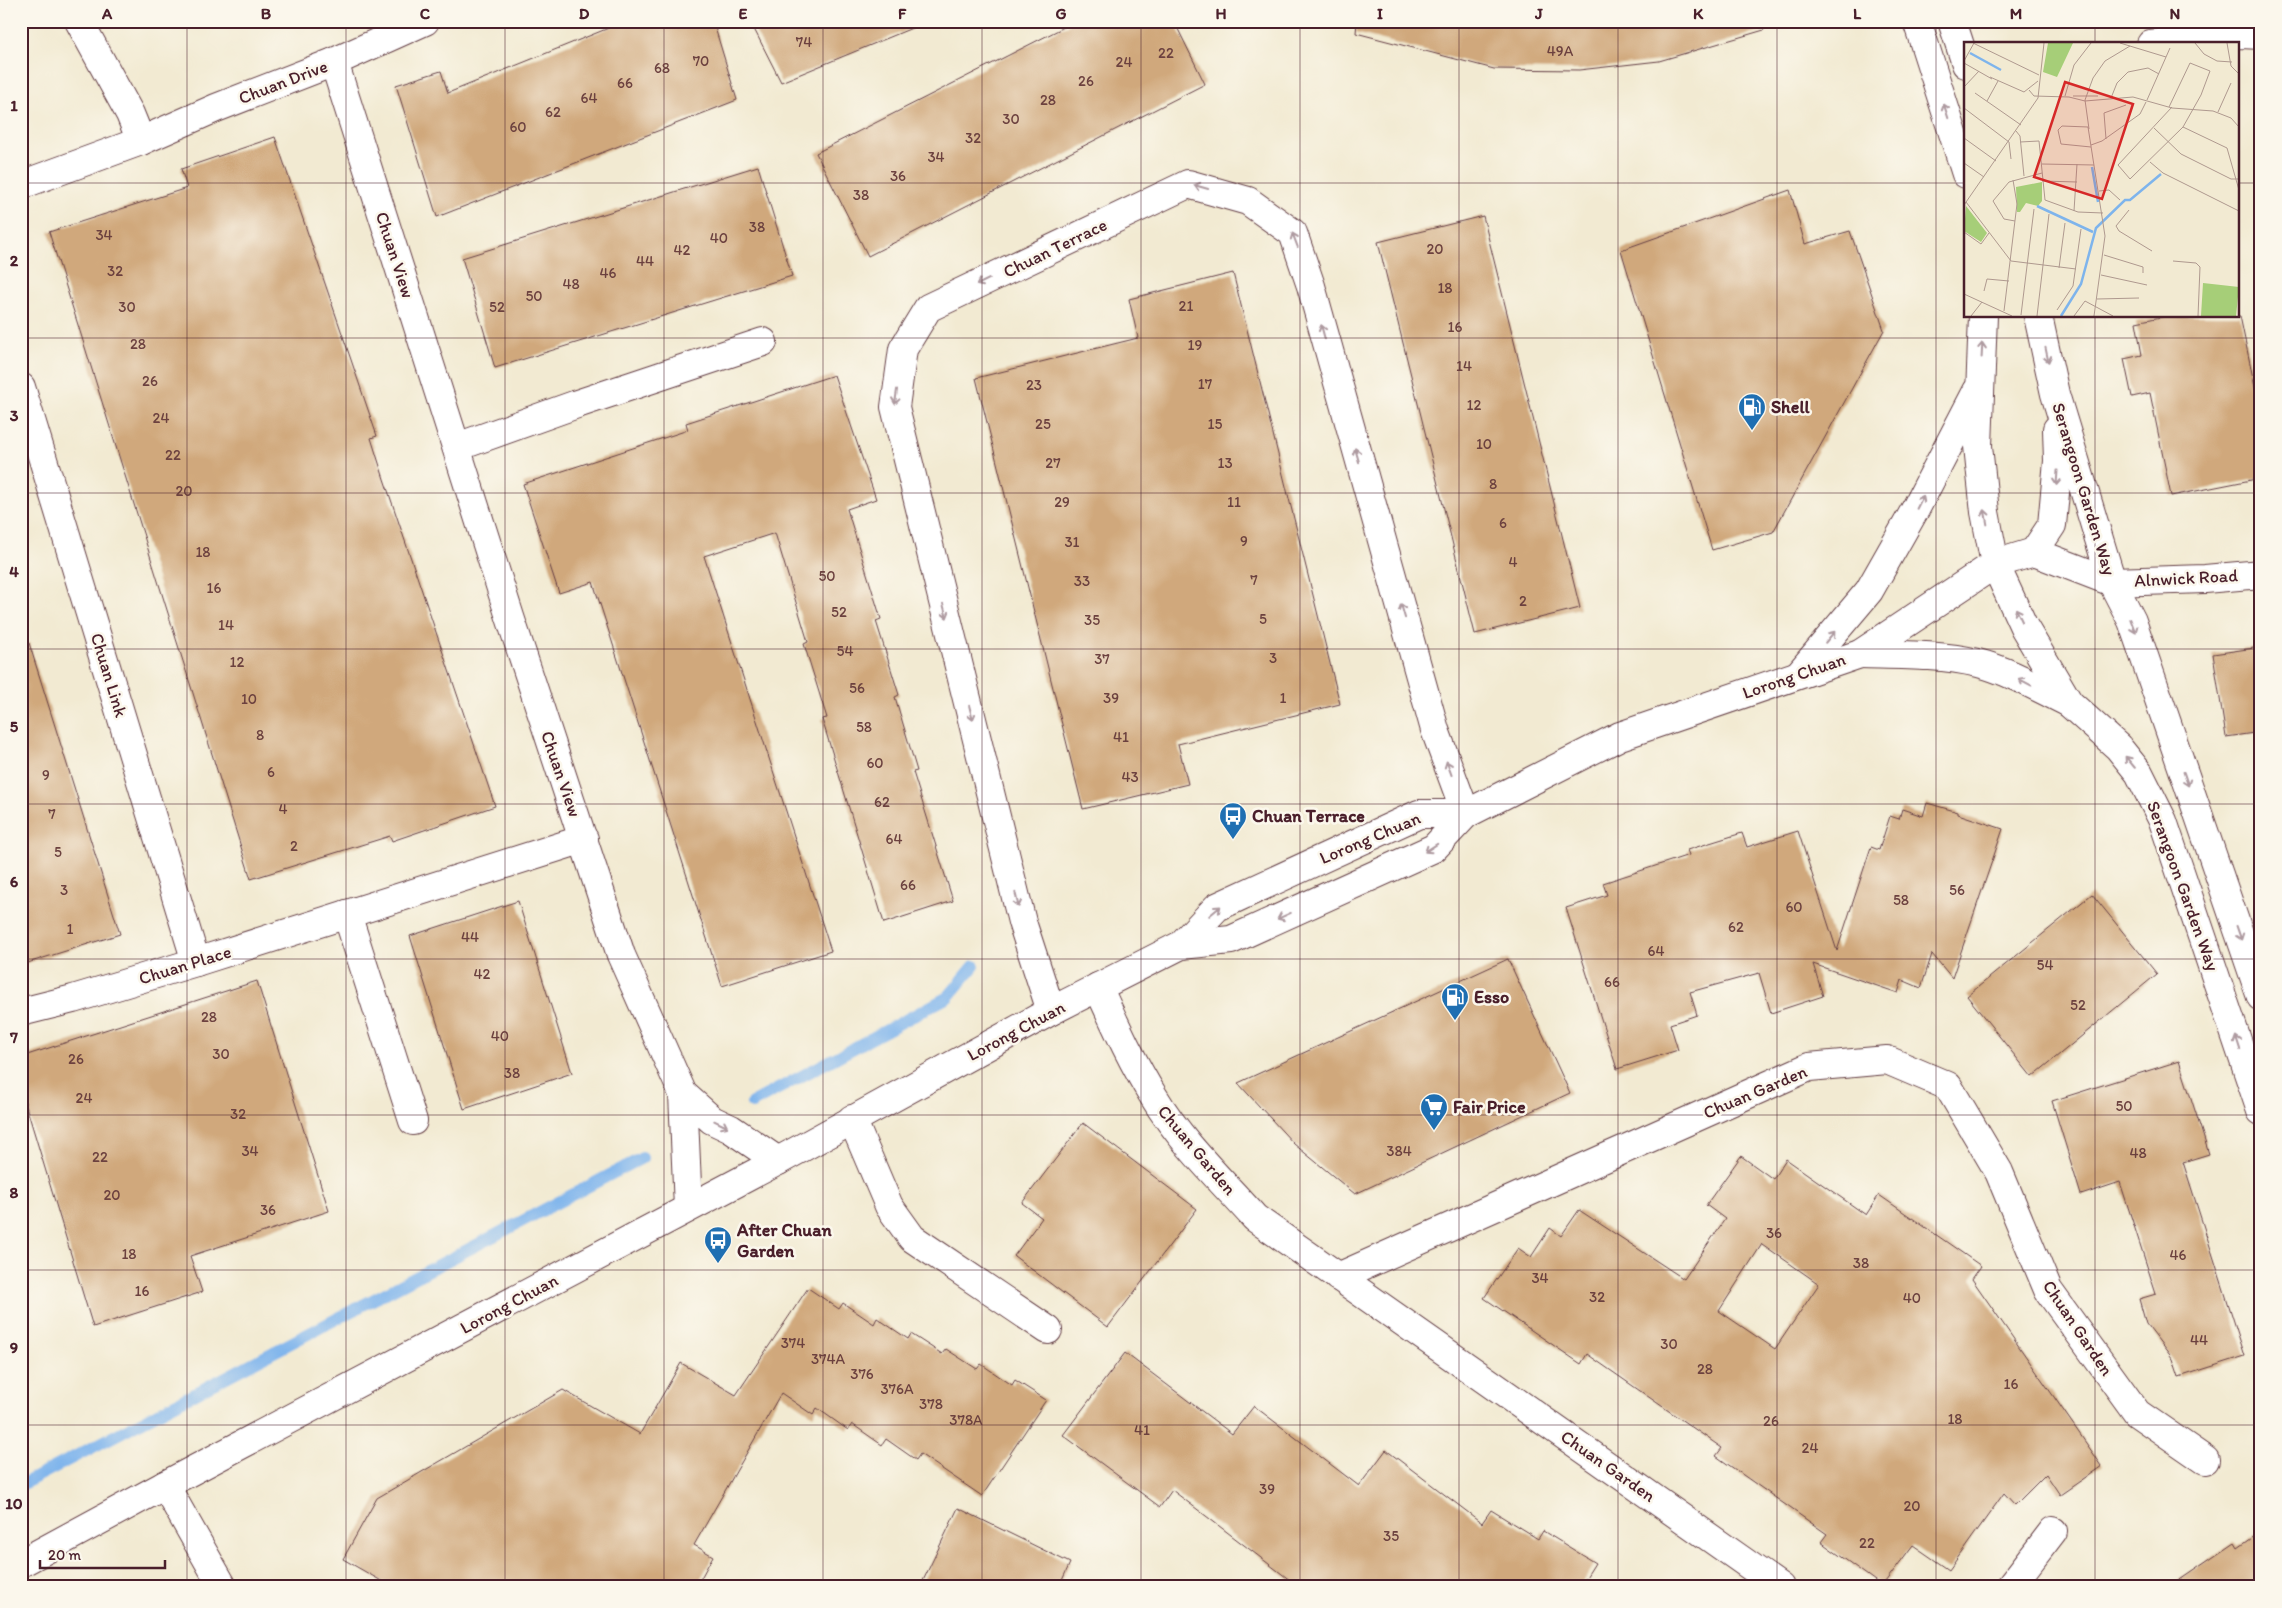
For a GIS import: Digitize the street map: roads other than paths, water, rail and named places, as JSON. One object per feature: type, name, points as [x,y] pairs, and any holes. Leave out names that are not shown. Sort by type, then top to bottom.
[{"type":"street","points":[[79,21],[130,114],[141,141]]},
{"type":"street","name":"Chuan Drive","points":[[21,185],[141,141],[216,108],[334,62],[425,21]]},
{"type":"street","points":[[1917,21],[1964,168]]},
{"type":"street","points":[[1952,21],[1964,58]]},
{"type":"street","points":[[2169,42],[2241,34],[2261,35]]},
{"type":"street","name":"Chuan View","points":[[334,62],[516,636],[621,955],[683,1094],[688,1208]]},
{"type":"street","name":"Chuan Terrace","points":[[1051,1011],[1022,922],[895,407],[903,349],[928,308],[1188,184],[1248,201],[1293,233],[1311,286],[1335,378],[1435,730],[1466,814]]},
{"type":"street","name":"Serangoon Garden Way","points":[[1983,318],[1978,446],[1985,512],[1995,564],[2024,627],[2069,703],[2118,747],[2139,773],[2163,821],[2260,1108]]},
{"type":"street","name":"Serangoon Garden Way","points":[[2038,318],[2055,394],[2112,582],[2132,621],[2261,997]]},
{"type":"street","points":[[457,447],[577,404],[763,342]]},
{"type":"street","points":[[1799,674],[1869,591],[1916,508],[1980,384]]},
{"type":"street","name":"Chuan Link","points":[[21,387],[196,962]]},
{"type":"street","points":[[2055,394],[2058,461],[2055,508],[2052,525],[2034,552],[2112,582]]},
{"type":"street","name":"Lorong Chuan","points":[[1181,945],[1231,940],[1434,848],[1466,814],[1620,736],[1860,654],[1995,564],[2034,552]]},
{"type":"street","name":"Alnwick Road","points":[[2112,582],[2205,579],[2261,574]]},
{"type":"street","points":[[1860,654],[1936,656],[1978,663],[2010,674],[2069,703]]},
{"type":"street","name":"Lorong Chuan","points":[[21,1563],[778,1161],[1051,1011],[1181,945],[1217,907],[1419,814],[1466,814]]},
{"type":"street","name":"Chuan Place","points":[[21,1012],[73,999],[196,962],[584,839]]},
{"type":"street","points":[[347,914],[413,1121]]},
{"type":"street","name":"Chuan Garden","points":[[1098,987],[1122,1038],[1154,1098],[1192,1149],[1255,1218],[1780,1587]]},
{"type":"street","name":"Chuan Garden","points":[[1338,1277],[1809,1067],[1887,1060],[1948,1086],[1999,1172],[2048,1290],[2137,1412],[2205,1460]]},
{"type":"street","name":"Chuan View","points":[[683,1094],[712,1120],[731,1129],[778,1161]]},
{"type":"street","points":[[852,1119],[890,1206],[912,1238],[1048,1330]]},
{"type":"street","points":[[165,1485],[223,1587]]},
{"type":"street","points":[[2010,1587],[2053,1531]]},
{"type":"waterway","points":[[752,1103],[948,997],[974,966]]},
{"type":"waterway","points":[[21,1485],[642,1158]]},
{"type":"place","name":"Shell","points":[[1752,431]]},
{"type":"place","name":"Chuan Terrace","points":[[1233,840]]},
{"type":"place","name":"Esso","points":[[1455,1021]]},
{"type":"place","name":"Fair Price","points":[[1434,1131]]},
{"type":"place","name":"After Chuan Garden","points":[[718,1264]]}]
